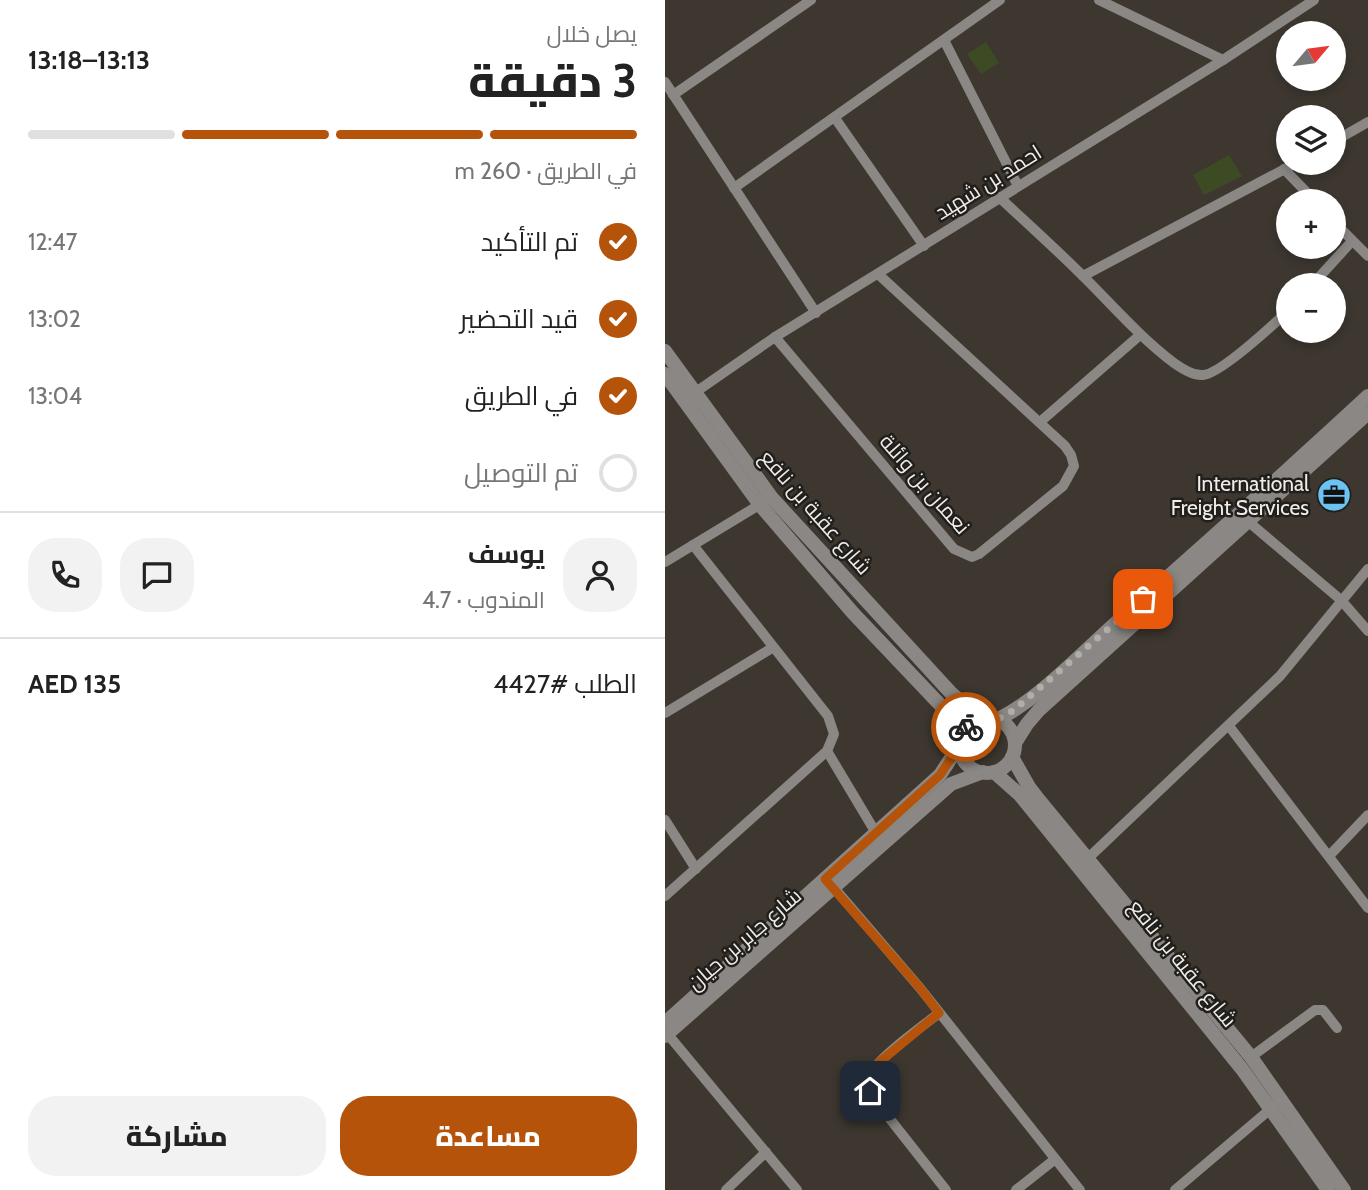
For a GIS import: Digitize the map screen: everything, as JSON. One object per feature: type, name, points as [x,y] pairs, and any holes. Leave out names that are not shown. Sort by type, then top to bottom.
[{"type":"street","points":[[673,95],[811,0]]},
{"type":"street","points":[[734,188],[1000,0]]},
{"type":"street","points":[[1099,0],[1223,60]]},
{"type":"street","name":"احمد بن شهيد","points":[[690,397],[775,337],[1223,60],[1312,0]]},
{"type":"street","points":[[944,40],[1018,186]]},
{"type":"street","points":[[665,82],[815,313]]},
{"type":"street","points":[[835,118],[923,246]]},
{"type":"street","points":[[1346,135],[1368,122]]},
{"type":"street","points":[[1083,276],[1276,173]]},
{"type":"street","points":[[1290,175],[1303,189]]},
{"type":"street","points":[[999,197],[1083,276],[1140,335],[1176,365],[1203,375],[1226,363],[1276,321]]},
{"type":"street","points":[[1346,235],[1368,256]]},
{"type":"street","points":[[1323,273],[1352,241]]},
{"type":"street","name":"نعمان بن وائلة","points":[[775,337],[954,548],[972,557],[986,549],[1063,486],[1074,466],[1072,455],[878,274]]},
{"type":"street","points":[[1039,422],[1140,335]]},
{"type":"street","name":"شارع عقبة بن نافع","points":[[665,351],[690,397],[766,501],[853,613],[946,711],[960,741]]},
{"type":"street","name":"شارع عقبة بن نافع","points":[[665,374],[690,397]]},
{"type":"street","points":[[1014,750],[1012,731],[998,719],[989,717],[979,718],[964,728],[960,741],[967,764],[988,772],[1007,765],[1039,710],[1244,518],[1368,396]]},
{"type":"street","points":[[998,719],[1029,699],[1368,413]]},
{"type":"street","points":[[665,562],[766,501]]},
{"type":"street","name":"شارع عقبة بن نافع","points":[[766,501],[951,693],[979,718]]},
{"type":"street","points":[[1244,518],[1341,600],[1368,631]]},
{"type":"street","points":[[665,896],[827,751],[832,743],[832,725],[693,545]]},
{"type":"street","points":[[1084,863],[1280,676],[1368,569]]},
{"type":"street","points":[[665,713],[772,648]]},
{"type":"street","points":[[1229,726],[1368,908]]},
{"type":"street","name":"شارع جابر بن حيان","points":[[830,883],[876,833],[940,775],[960,741]]},
{"type":"street","name":"شارع عقبة بن نافع","points":[[1014,750],[1034,794],[1084,863],[1344,1190]]},
{"type":"street","points":[[827,751],[876,833]]},
{"type":"street","name":"شارع عقبة بن نافع","points":[[988,772],[1020,795],[1084,863],[1251,1057],[1328,1190]]},
{"type":"street","name":"شارع جابر بن حيان","points":[[666,1031],[830,883],[951,784],[988,772]]},
{"type":"street","points":[[1329,856],[1368,815]]},
{"type":"street","points":[[665,820],[696,869]]},
{"type":"street","points":[[830,883],[939,1013],[1080,1190]]},
{"type":"street","points":[[1251,1057],[1315,1010],[1323,1010],[1336,1028]]},
{"type":"street","points":[[939,1013],[877,1064],[869,1080],[870,1091],[875,1100],[946,1190]]},
{"type":"street","points":[[666,1031],[797,1190]]},
{"type":"street","points":[[1175,1190],[1276,1104]]},
{"type":"street","points":[[726,1190],[766,1152]]},
{"type":"street","points":[[1016,1190],[1055,1160]]},
{"type":"green space","points":[[986,42],[999,63],[981,74],[967,54]]},
{"type":"green space","points":[[1229,155],[1242,176],[1204,195],[1193,175]]},
{"type":"way so far","points":[[966,727],[979,718],[998,719],[1014,710],[1143,599]]},
{"type":"place","name":"International Freight Services","points":[[1334,495]]},
{"type":"route","points":[[870,1091],[869,1080],[877,1064],[939,1013],[825,879],[940,775],[959,746],[960,737],[966,727]]}]
